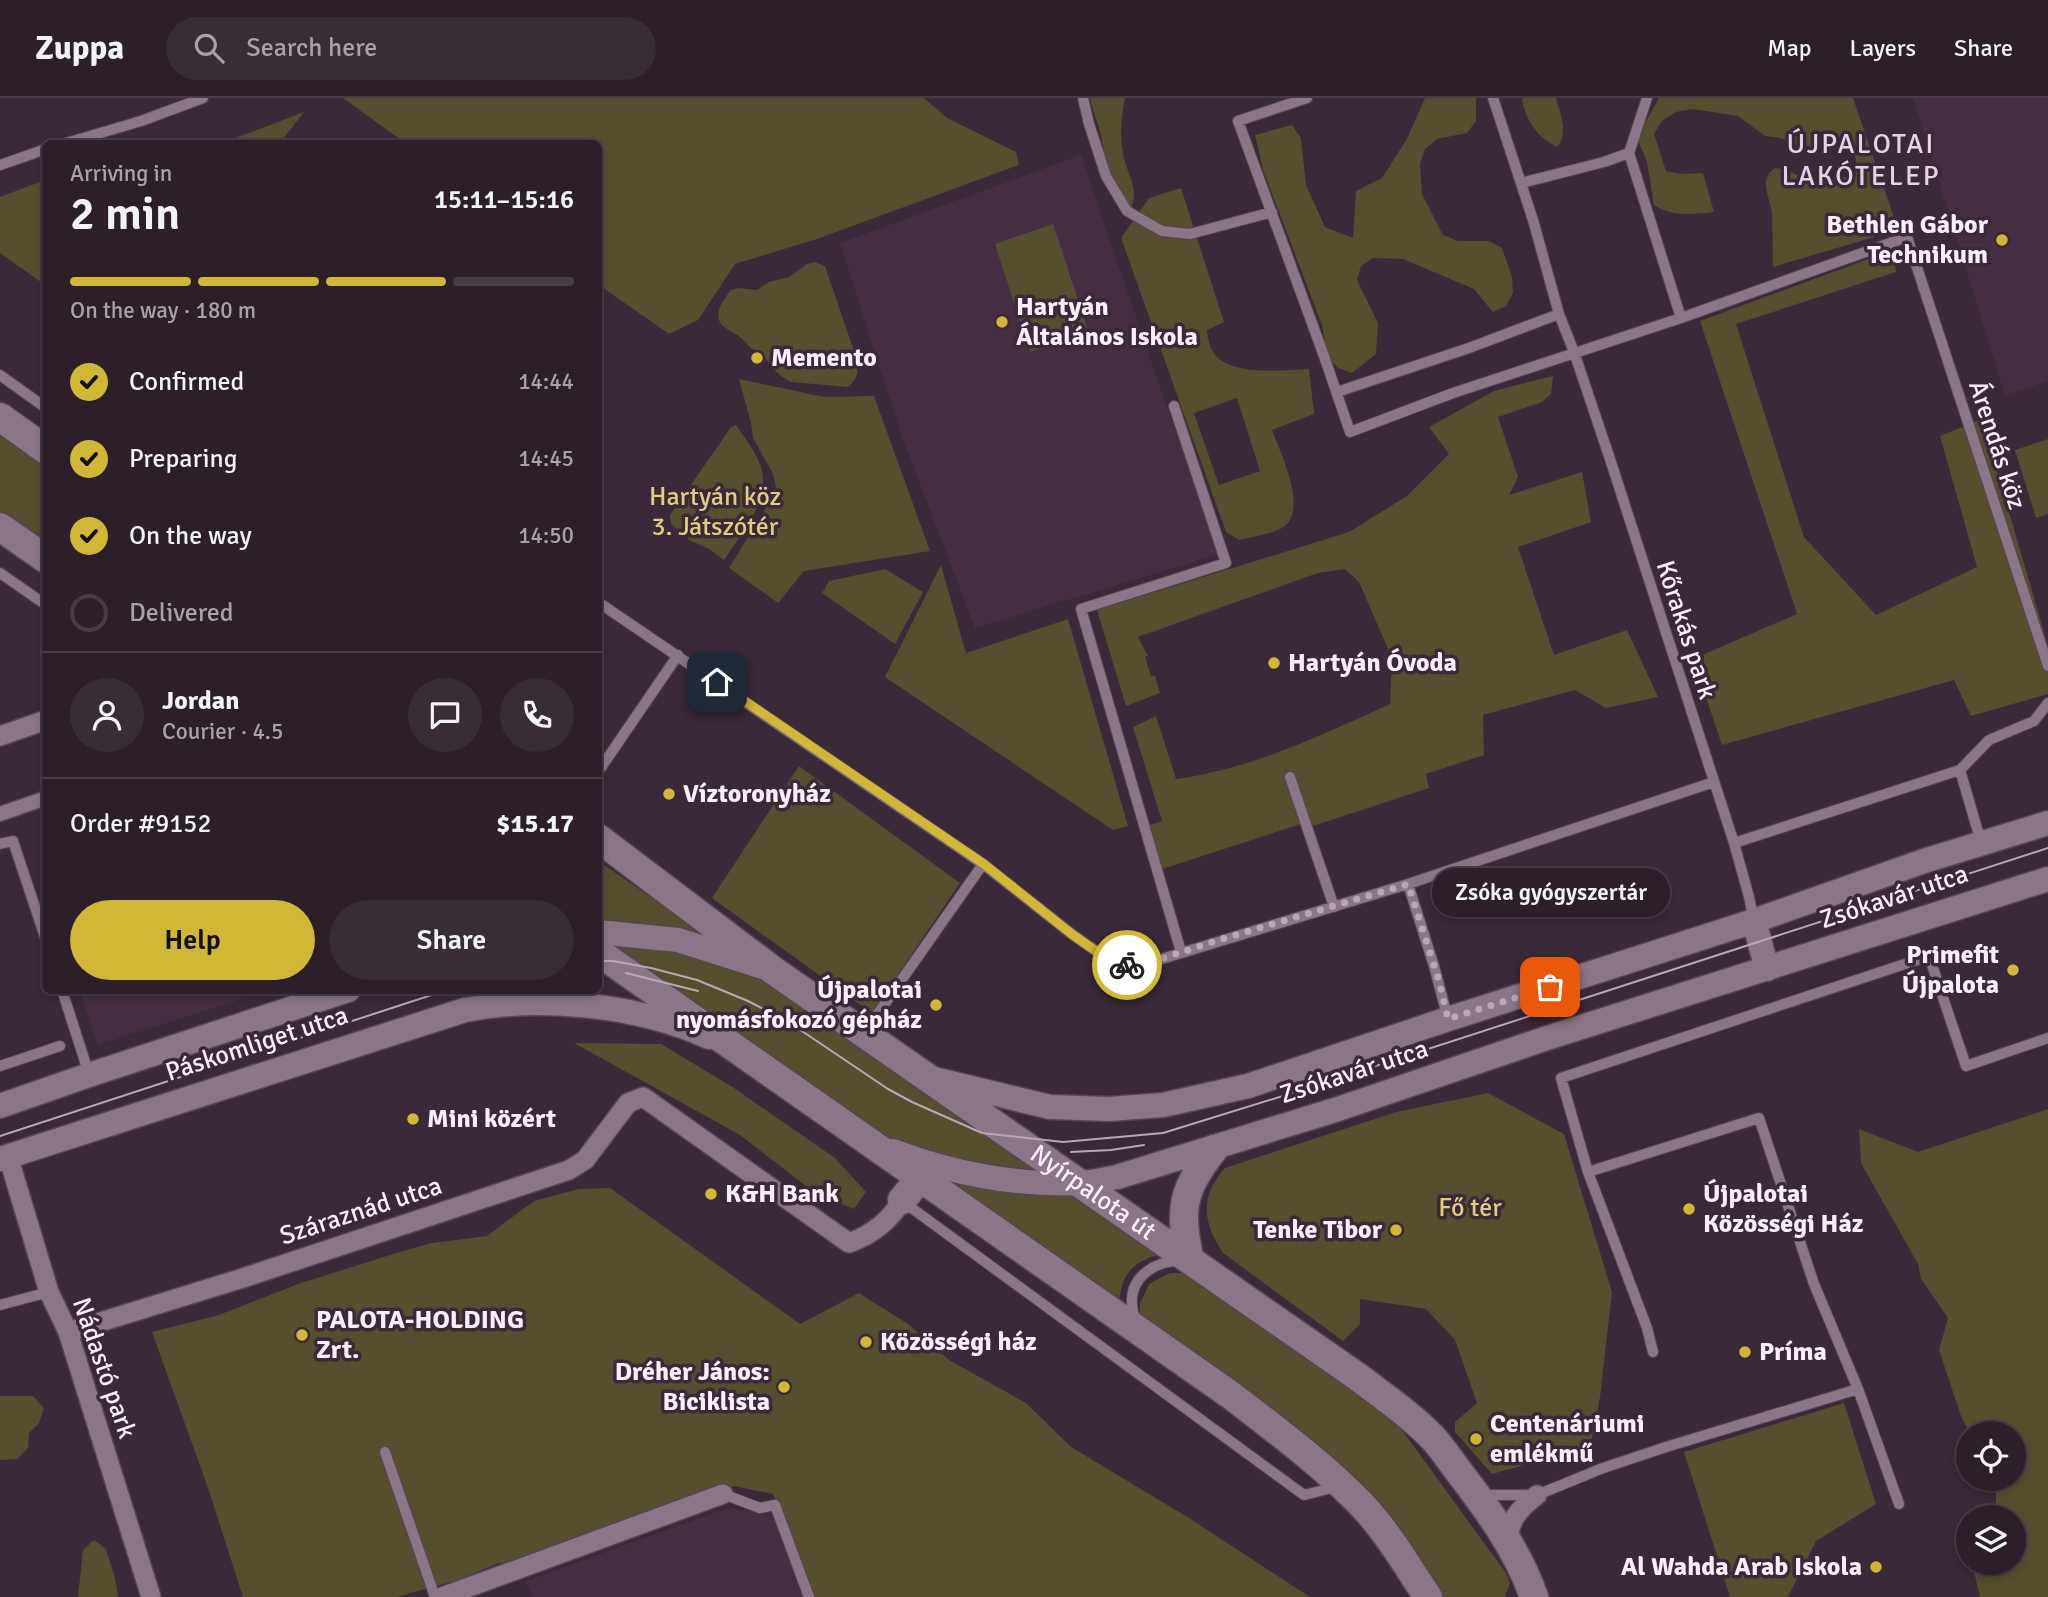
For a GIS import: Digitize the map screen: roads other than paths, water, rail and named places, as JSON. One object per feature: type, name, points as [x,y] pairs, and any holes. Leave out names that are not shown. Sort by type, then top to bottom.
[{"type":"main road","points":[[0,417],[42,447]]},
{"type":"main road","points":[[0,527],[42,556]]},
{"type":"main road","name":"Nyírpalota út","points":[[602,841],[774,971],[1358,1377],[1396,1407],[1433,1439],[1477,1495],[1510,1546],[1528,1592]]},
{"type":"main road","points":[[602,955],[1243,1404],[1308,1455],[1362,1505],[1428,1597]]},
{"type":"main road","points":[[1190,1260],[1183,1232],[1183,1207],[1197,1170],[1214,1149]]},
{"type":"main road","points":[[902,1200],[920,1177]]},
{"type":"street","points":[[0,736],[42,721]]},
{"type":"street","points":[[0,814],[42,799]]},
{"type":"street","name":"Zsókavár utca","points":[[923,1076],[1050,1107],[1119,1109],[1163,1105],[1248,1086],[1754,921],[1924,861],[2048,823]]},
{"type":"street","name":"Zsókavár utca","points":[[872,1143],[927,1164],[1035,1182],[1081,1183],[1117,1177],[1214,1149],[1547,1038],[2048,879]]},
{"type":"street","points":[[1754,921],[1767,969]]},
{"type":"street","points":[[602,932],[678,940],[774,971]]},
{"type":"street","name":"Páskomliget utca","points":[[0,1106],[336,994]]},
{"type":"street","name":"Páskomliget utca","points":[[3,1149],[452,1014],[495,1004],[533,1003],[591,1007],[650,1016],[695,1031],[738,1051]]},
{"type":"street","name":"Száraznád utca","points":[[68,1332],[255,1274],[569,1170],[585,1160],[628,1103],[643,1097],[849,1243],[866,1236],[895,1213],[902,1200]]},
{"type":"street","name":"Nádastó park","points":[[3,1149],[49,1292],[68,1332],[151,1597]]},
{"type":"street","points":[[442,1597],[474,1591],[723,1494]]},
{"type":"street","points":[[1510,1546],[1508,1537],[1512,1522],[1521,1508],[1537,1495]]},
{"type":"lane","points":[[77,140],[141,121],[203,98]]},
{"type":"lane","points":[[1083,98],[1106,176],[1127,211],[1162,231],[1190,234],[1272,212]]},
{"type":"lane","points":[[1307,98],[1238,121],[1350,432],[1453,393],[1681,318],[1629,153],[1647,98]]},
{"type":"lane","name":"Kőrakás park","points":[[1493,98],[1559,314],[1574,352],[1734,843],[1754,921]]},
{"type":"lane","points":[[0,165],[42,150]]},
{"type":"lane","points":[[1521,183],[1629,153]]},
{"type":"lane","name":"Árendás köz","points":[[1681,318],[1907,237],[2048,666]]},
{"type":"lane","points":[[1337,393],[1559,314]]},
{"type":"lane","points":[[0,375],[42,405]]},
{"type":"lane","points":[[1174,406],[1226,564],[1081,609],[1181,952]]},
{"type":"lane","points":[[0,573],[42,602]]},
{"type":"lane","points":[[602,605],[984,864],[1106,958],[1126,965],[1145,964],[1408,884],[1714,782]]},
{"type":"lane","points":[[602,765],[678,655]]},
{"type":"lane","points":[[1734,843],[1960,770],[1989,740],[2034,720],[2048,703]]},
{"type":"lane","points":[[1960,770],[1982,844]]},
{"type":"lane","points":[[1290,777],[1334,907]]},
{"type":"lane","points":[[0,844],[13,841],[42,928]]},
{"type":"lane","points":[[864,1034],[984,864]]},
{"type":"lane","points":[[1408,884],[1448,1019]]},
{"type":"lane","points":[[1653,1352],[1647,1328],[1588,1172],[1561,1078],[1929,956],[1966,1066],[2048,1038]]},
{"type":"lane","points":[[63,994],[89,1075]]},
{"type":"lane","points":[[0,1066],[60,1046]]},
{"type":"lane","points":[[1588,1172],[1759,1118],[1814,1284],[1858,1389],[1899,1504]]},
{"type":"lane","points":[[902,1200],[1304,1495],[1341,1485]]},
{"type":"lane","points":[[1138,1330],[1131,1303],[1136,1284],[1148,1268],[1167,1261],[1190,1260]]},
{"type":"lane","points":[[0,1305],[49,1292]]},
{"type":"lane","points":[[1477,1495],[1537,1495],[1603,1468],[1682,1441],[1858,1389]]},
{"type":"lane","points":[[385,1452],[435,1597]]},
{"type":"lane","points":[[723,1494],[760,1508],[775,1505],[809,1597]]},
{"type":"tram line","points":[[602,961],[651,968],[697,980],[748,1001],[790,1023],[888,1089],[982,1133],[1063,1142],[1163,1133],[2048,848]]},
{"type":"tram line","points":[[626,973],[698,991]]},
{"type":"tram line","points":[[0,1136],[435,994]]},
{"type":"tram line","points":[[1071,1152],[1144,1145]]},
{"type":"place","name":"Bethlen Gábor Technikum","points":[[2002,240]]},
{"type":"place","name":"Hartyán Általános Iskola","points":[[1002,322]]},
{"type":"place","name":"Memento","points":[[757,358]]},
{"type":"place","name":"Hartyán Óvoda","points":[[1274,663]]},
{"type":"place","name":"Víztoronyház","points":[[669,794]]},
{"type":"place","name":"Primefit Újpalota","points":[[2013,970]]},
{"type":"place","name":"Zsóka gyógyszertár","points":[[1550,987]]},
{"type":"place","name":"Újpalotai nyomásfokozó gépház","points":[[936,1005]]},
{"type":"place","name":"Mini közért","points":[[413,1119]]},
{"type":"place","name":"K&H Bank","points":[[711,1194]]},
{"type":"place","name":"Újpalotai Közösségi Ház","points":[[1689,1209]]},
{"type":"place","name":"Tenke Tibor","points":[[1396,1230]]},
{"type":"place","name":"PALOTA-HOLDING Zrt.","points":[[302,1335]]},
{"type":"place","name":"Közösségi ház","points":[[866,1342]]},
{"type":"place","name":"Príma","points":[[1745,1352]]},
{"type":"place","name":"Dréher János: Biciklista","points":[[784,1387]]},
{"type":"place","name":"Centenáriumi emlékmű","points":[[1476,1439]]},
{"type":"place","name":"Al Wahda Arab Iskola","points":[[1876,1567]]},
{"type":"district","name":"ÚJPALOTAI LAKÓTELEP","points":[[1861,160]]},
{"type":"park label","name":"Hartyán köz 3. Játszótér","points":[[715,512]]},
{"type":"park label","name":"Fő tér","points":[[1470,1208]]}]
